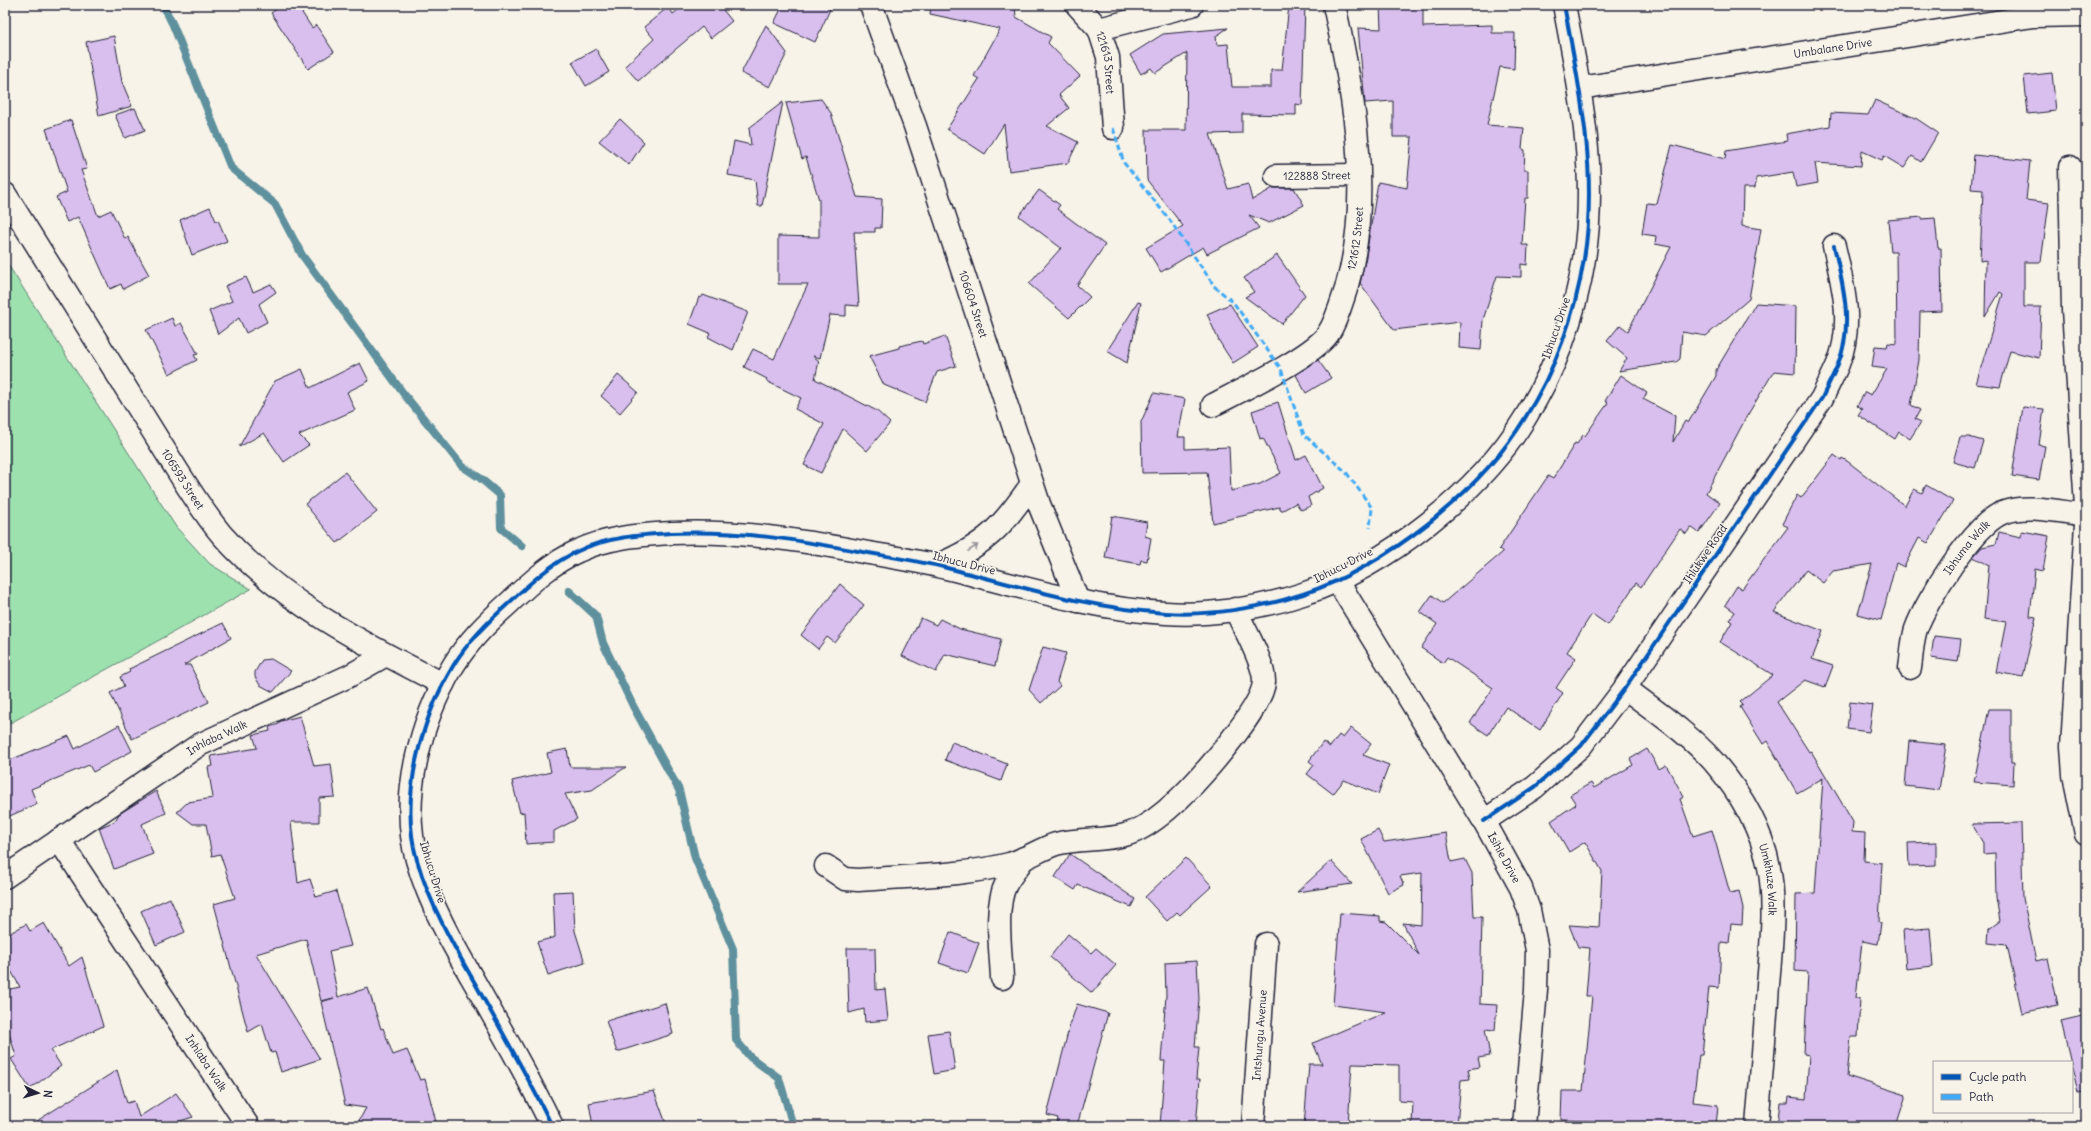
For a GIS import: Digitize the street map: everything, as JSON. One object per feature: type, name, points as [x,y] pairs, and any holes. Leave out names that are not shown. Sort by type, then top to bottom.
[{"type":"street","name":"106604 Street","points":[[871,5],[915,126],[1032,484],[1078,601]]},
{"type":"street","name":"121613 Street","points":[[1077,5],[1099,29],[1108,57],[1113,128]]},
{"type":"street","points":[[1099,29],[1192,5]]},
{"type":"street","name":"121612 Street","points":[[1213,406],[1281,368],[1315,346],[1328,335],[1339,314],[1354,253],[1357,230],[1358,175],[1354,102],[1334,5]]},
{"type":"street","name":"Ibhucu Drive","points":[[552,1126],[438,918],[416,855],[412,834],[413,782],[420,740],[430,711],[443,684],[459,656],[479,633],[520,593],[549,569],[572,553],[593,545],[620,538],[673,533],[728,532],[803,541],[938,565],[1078,601],[1120,609],[1169,614],[1199,613],[1235,609],[1300,595],[1338,580],[1396,547],[1457,499],[1501,452],[1524,421],[1542,388],[1571,319],[1585,255],[1590,188],[1589,154],[1580,88],[1564,5]]},
{"type":"street","name":"Umbalane Drive","points":[[1580,88],[2033,16],[2086,15]]},
{"type":"street","points":[[2070,167],[2073,310],[2086,506]]},
{"type":"street","name":"122888 Street","points":[[1276,176],[1358,175]]},
{"type":"street","name":"106593 Street","points":[[5,194],[204,513],[223,536],[266,577],[308,609],[386,655],[443,684]]},
{"type":"street","name":"Ihlukwe Road","points":[[1484,821],[1535,787],[1581,746],[1625,688],[1822,398],[1838,363],[1844,345],[1846,308],[1844,289],[1834,246]]},
{"type":"street","points":[[938,565],[964,554],[996,531],[1032,484]]},
{"type":"street","name":"Ibhuma Walk","points":[[1910,668],[1916,629],[1933,595],[1971,539],[1990,520],[2002,512],[2027,509],[2086,515]]},
{"type":"street","points":[[2086,524],[2072,746],[2080,774],[2086,834]]},
{"type":"street","name":"Isihle Drive","points":[[1338,580],[1484,821],[1521,888],[1531,917],[1537,950],[1536,990],[1524,1126]]},
{"type":"street","points":[[826,866],[845,879],[858,880],[983,870],[1011,864],[1057,844],[1116,837],[1133,832],[1159,815],[1192,786],[1209,768],[1233,737],[1257,700],[1264,682],[1261,665],[1235,609]]},
{"type":"street","name":"Inhlaba Walk","points":[[5,876],[199,745],[349,676],[386,655]]},
{"type":"street","name":"Umkhuze Walk","points":[[1625,688],[1694,742],[1714,762],[1752,817],[1762,843],[1769,868],[1772,906],[1771,954],[1757,1126]]},
{"type":"street","name":"Inhlaba Walk","points":[[59,840],[248,1126]]},
{"type":"street","points":[[1002,978],[1000,911],[1002,895],[1006,885],[1024,858]]},
{"type":"street","name":"Intshungu Avenue","points":[[1253,1126],[1266,944]]},
{"type":"green space","points":[[5,260],[176,527],[210,564],[251,589],[5,726]]},
{"type":"building","points":[[282,5],[297,5],[312,28],[316,25],[334,52],[308,69],[271,13]]},
{"type":"building","points":[[684,5],[729,5],[723,10],[732,21],[711,38],[702,27],[638,81],[625,66],[654,39],[644,27],[668,7],[673,14]]},
{"type":"building","points":[[783,5],[832,5],[815,42],[774,23]]},
{"type":"building","points":[[931,5],[1015,5],[1016,17],[1051,37],[1048,43],[1080,76],[1059,95],[1069,108],[1047,126],[1078,142],[1068,163],[1009,171],[1004,124],[985,154],[947,129],[979,79],[974,76],[1000,29],[930,14]]},
{"type":"building","points":[[1289,5],[1305,5],[1302,105],[1296,104],[1296,115],[1242,114],[1242,133],[1210,134],[1228,189],[1248,184],[1252,200],[1273,188],[1294,188],[1304,205],[1269,223],[1249,215],[1259,228],[1207,254],[1203,247],[1161,272],[1146,248],[1183,226],[1147,180],[1146,130],[1186,130],[1187,53],[1155,73],[1151,68],[1141,74],[1130,55],[1163,34],[1228,28],[1216,36],[1217,45],[1228,44],[1232,87],[1271,87],[1271,70],[1282,70]]},
{"type":"building","points":[[1380,5],[1423,5],[1423,27],[1492,25],[1492,33],[1515,33],[1514,69],[1500,67],[1487,125],[1524,128],[1522,149],[1525,150],[1524,170],[1528,170],[1528,198],[1525,198],[1522,245],[1528,245],[1527,265],[1521,264],[1521,277],[1497,276],[1483,320],[1481,350],[1459,348],[1460,322],[1394,330],[1360,283],[1378,182],[1407,188],[1412,137],[1393,137],[1393,101],[1365,103],[1358,28],[1381,29]]},
{"type":"building","points":[[766,25],[787,53],[770,87],[741,73]]},
{"type":"building","points":[[114,36],[122,82],[132,106],[99,116],[86,42]]},
{"type":"building","points":[[596,49],[609,72],[586,86],[572,62]]},
{"type":"building","points":[[2052,73],[2056,111],[2028,114],[2024,76]]},
{"type":"building","points":[[821,99],[831,113],[857,197],[882,199],[881,228],[875,228],[875,232],[854,232],[859,306],[846,305],[846,316],[830,315],[820,358],[813,356],[819,361],[815,379],[877,411],[890,423],[867,451],[843,429],[821,473],[804,465],[824,424],[795,409],[801,398],[766,381],[767,379],[744,367],[753,349],[774,359],[808,284],[778,284],[778,236],[819,237],[819,200],[806,157],[802,159],[786,103]]},
{"type":"building","points":[[1875,100],[1917,119],[1938,133],[1921,162],[1912,156],[1904,168],[1884,156],[1882,160],[1862,151],[1861,166],[1815,163],[1818,183],[1796,187],[1793,172],[1756,178],[1755,188],[1743,188],[1742,226],[1761,229],[1749,299],[1706,336],[1682,332],[1680,359],[1676,362],[1619,371],[1627,358],[1607,341],[1620,325],[1628,331],[1671,247],[1655,244],[1656,236],[1642,234],[1647,203],[1657,204],[1672,145],[1725,159],[1726,151],[1787,141],[1786,134],[1830,126],[1831,113],[1868,115]]},
{"type":"building","points":[[783,102],[762,206],[758,206],[755,180],[728,175],[734,141],[751,145],[749,128]]},
{"type":"building","points":[[135,108],[145,130],[125,138],[115,115]]},
{"type":"building","points":[[620,119],[644,142],[629,165],[599,141]]},
{"type":"building","points":[[71,120],[87,169],[81,170],[98,216],[111,210],[125,239],[128,237],[149,275],[123,289],[121,284],[110,289],[78,217],[67,222],[56,197],[67,192],[46,129]]},
{"type":"building","points":[[1974,155],[2030,161],[2026,200],[2049,203],[2041,262],[2024,262],[2024,307],[2041,307],[2039,358],[2010,351],[2000,387],[1976,384],[2003,294],[2000,292],[1985,317],[1986,260],[1980,261],[1983,190],[1971,189]]},
{"type":"building","points":[[1039,190],[1060,205],[1057,209],[1105,245],[1077,285],[1090,297],[1069,318],[1029,284],[1061,248],[1019,216]]},
{"type":"building","points":[[210,207],[216,221],[218,220],[227,241],[192,255],[180,220]]},
{"type":"building","points":[[1922,217],[1922,219],[1935,218],[1938,248],[1941,248],[1942,311],[1920,312],[1919,360],[1911,405],[1920,410],[1915,419],[1921,422],[1910,439],[1899,432],[1895,439],[1858,415],[1862,409],[1857,406],[1865,392],[1871,395],[1887,369],[1872,367],[1875,346],[1887,347],[1888,343],[1897,344],[1896,252],[1891,252],[1888,220]]},
{"type":"building","points":[[1277,255],[1305,295],[1282,324],[1245,297],[1254,292],[1244,278]]},
{"type":"building","points":[[246,277],[253,292],[271,284],[276,292],[259,304],[267,322],[246,333],[239,318],[218,334],[209,311],[232,301],[225,286]]},
{"type":"building","points":[[703,295],[748,312],[733,350],[708,337],[710,333],[689,324],[699,297],[701,298]]},
{"type":"building","points":[[1138,302],[1141,303],[1127,363],[1107,351]]},
{"type":"building","points":[[1756,303],[1796,306],[1795,373],[1774,371],[1747,416],[1706,493],[1720,503],[1699,533],[1691,527],[1686,534],[1680,529],[1641,587],[1636,583],[1608,625],[1592,614],[1567,652],[1576,658],[1556,688],[1563,693],[1540,730],[1506,707],[1488,735],[1470,723],[1493,688],[1447,657],[1443,663],[1421,648],[1437,624],[1420,612],[1432,595],[1443,603],[1503,552],[1499,549],[1548,476],[1553,479],[1575,443],[1577,444],[1583,435],[1585,436],[1608,403],[1605,401],[1621,375],[1647,393],[1643,399],[1675,416],[1673,442],[1685,421],[1688,423],[1716,376],[1716,370]]},
{"type":"building","points":[[1230,304],[1258,347],[1233,363],[1219,341],[1207,314]]},
{"type":"building","points":[[172,318],[175,326],[181,323],[198,354],[194,355],[197,360],[169,374],[146,330]]},
{"type":"building","points":[[945,336],[956,366],[937,372],[925,402],[884,385],[869,356],[899,348],[899,346],[922,341],[923,344]]},
{"type":"building","points":[[1318,360],[1331,378],[1306,393],[1296,375]]},
{"type":"building","points":[[360,363],[369,381],[347,392],[355,410],[299,435],[309,445],[284,462],[264,433],[239,447],[275,381],[302,369],[310,388]]},
{"type":"building","points":[[618,375],[638,392],[620,413],[601,396]]},
{"type":"building","points":[[1154,393],[1185,399],[1178,437],[1185,437],[1185,449],[1229,447],[1231,491],[1260,484],[1281,473],[1263,438],[1260,439],[1252,411],[1278,402],[1296,460],[1306,455],[1323,488],[1308,497],[1311,506],[1301,510],[1296,503],[1281,511],[1279,507],[1213,523],[1207,472],[1142,473],[1141,422]]},
{"type":"building","points":[[2023,407],[2044,409],[2039,445],[2045,446],[2039,480],[2012,476]]},
{"type":"building","points":[[1960,437],[1969,437],[1983,441],[1975,468],[1953,462]]},
{"type":"building","points":[[1834,455],[1841,460],[1842,458],[1847,461],[1905,506],[1914,489],[1922,493],[1926,485],[1953,501],[1928,543],[1919,538],[1904,567],[1896,563],[1881,620],[1858,614],[1872,564],[1833,571],[1823,583],[1806,570],[1774,612],[1823,631],[1812,659],[1833,666],[1825,687],[1805,680],[1777,702],[1809,752],[1811,751],[1853,822],[1852,832],[1865,833],[1864,861],[1882,863],[1879,922],[1881,923],[1878,944],[1862,941],[1856,998],[1860,998],[1858,1037],[1851,1037],[1847,1076],[1906,1095],[1896,1126],[1777,1126],[1780,1103],[1788,1103],[1789,1097],[1806,1099],[1809,1055],[1804,1054],[1808,972],[1795,971],[1796,894],[1815,893],[1823,778],[1797,793],[1767,741],[1763,744],[1740,707],[1743,705],[1740,702],[1773,675],[1720,642],[1732,622],[1729,620],[1735,612],[1725,605],[1737,586],[1742,589],[1788,527],[1782,524],[1797,495],[1801,498]]},
{"type":"building","points":[[345,472],[377,512],[337,543],[305,504]]},
{"type":"building","points":[[1112,516],[1147,522],[1145,536],[1151,538],[1147,561],[1141,560],[1140,564],[1105,558]]},
{"type":"building","points":[[2022,531],[2049,536],[2043,571],[2035,569],[2030,616],[2036,617],[2023,677],[1996,672],[2006,622],[1984,619],[1989,565],[1973,557],[1982,547],[1996,544],[1999,532],[2021,537]]},
{"type":"building","points":[[840,584],[864,605],[835,643],[827,637],[818,649],[801,635]]},
{"type":"building","points":[[921,618],[936,625],[940,619],[960,629],[1001,639],[995,666],[945,654],[936,672],[902,656]]},
{"type":"building","points":[[223,623],[231,638],[184,665],[190,665],[209,702],[132,739],[110,693],[124,686],[120,677],[130,672],[129,669]]},
{"type":"building","points":[[1934,636],[1961,639],[1958,662],[1931,658]]},
{"type":"building","points":[[1043,647],[1066,653],[1057,682],[1060,686],[1041,703],[1029,690]]},
{"type":"building","points":[[271,659],[291,671],[273,692],[260,685],[255,677],[255,672],[262,660]]},
{"type":"building","points":[[1850,702],[1873,705],[1869,732],[1847,729]]},
{"type":"building","points":[[1989,709],[2011,709],[2011,762],[2014,762],[2013,785],[1974,782]]},
{"type":"building","points":[[300,716],[314,766],[331,764],[335,797],[319,798],[319,822],[291,822],[298,883],[310,879],[316,897],[336,891],[351,946],[329,951],[338,997],[368,988],[381,1029],[383,1028],[393,1055],[407,1050],[420,1080],[425,1079],[437,1126],[356,1126],[366,1108],[345,1105],[321,1002],[334,998],[321,1001],[306,939],[256,954],[320,1059],[281,1072],[275,1052],[271,1053],[262,1024],[248,1032],[214,904],[235,898],[220,854],[212,856],[206,824],[193,824],[177,812],[188,802],[213,798],[208,767],[213,766],[211,756],[257,748],[253,735],[270,731],[269,727],[279,724],[281,721]]},
{"type":"building","points":[[119,725],[132,751],[93,772],[89,765],[31,789],[37,804],[5,818],[5,762],[69,736],[75,749]]},
{"type":"building","points":[[1351,728],[1371,744],[1363,755],[1389,765],[1378,794],[1344,780],[1333,794],[1307,774],[1314,765],[1309,761],[1323,742],[1330,747],[1339,735],[1343,738]]},
{"type":"building","points":[[1909,741],[1946,745],[1939,790],[1905,786]]},
{"type":"building","points":[[952,742],[1007,764],[1001,781],[945,760]]},
{"type":"building","points":[[567,749],[570,767],[626,767],[592,790],[565,794],[577,819],[554,831],[554,842],[526,844],[524,812],[520,813],[512,781],[551,772],[547,753]]},
{"type":"building","points":[[1647,749],[1659,769],[1666,765],[1684,797],[1680,799],[1693,836],[1712,830],[1730,893],[1739,891],[1743,908],[1742,925],[1731,924],[1729,943],[1721,942],[1719,988],[1709,987],[1702,1055],[1699,1055],[1693,1102],[1718,1105],[1716,1126],[1595,1126],[1595,1121],[1561,1120],[1562,1091],[1583,1091],[1592,996],[1586,996],[1590,948],[1578,947],[1569,925],[1599,927],[1602,871],[1585,842],[1569,852],[1551,821],[1576,804],[1570,795],[1591,783],[1594,788],[1633,765],[1630,759]]},
{"type":"building","points":[[156,791],[166,813],[142,824],[153,854],[114,869],[99,828],[115,821],[119,814]]},
{"type":"building","points":[[2021,823],[2023,898],[2036,961],[2048,958],[2058,1005],[2022,1013],[2007,945],[1988,943],[1989,929],[2000,921],[1996,897],[1995,853],[1983,854],[1983,843],[1972,824]]},
{"type":"building","points":[[1378,830],[1384,842],[1446,833],[1451,862],[1465,859],[1472,873],[1474,917],[1482,917],[1480,1004],[1497,1005],[1495,1030],[1485,1029],[1490,1056],[1478,1058],[1480,1067],[1468,1069],[1470,1079],[1461,1080],[1457,1126],[1412,1126],[1413,1102],[1399,1101],[1399,1065],[1352,1064],[1348,1125],[1304,1126],[1309,1064],[1322,1064],[1313,1043],[1386,1012],[1333,1005],[1340,913],[1380,916],[1380,921],[1386,922],[1419,955],[1403,923],[1421,925],[1422,873],[1400,876],[1404,885],[1388,893],[1361,839]]},
{"type":"building","points":[[1936,842],[1936,865],[1909,866],[1908,843]]},
{"type":"building","points":[[1070,854],[1135,899],[1131,907],[1078,885],[1075,890],[1055,877]]},
{"type":"building","points":[[1186,858],[1212,886],[1180,915],[1177,912],[1167,921],[1145,897]]},
{"type":"building","points":[[1331,861],[1352,884],[1297,892]]},
{"type":"building","points":[[573,891],[575,931],[585,963],[548,975],[537,942],[555,937],[553,892]]},
{"type":"building","points":[[170,898],[185,932],[156,945],[141,911]]},
{"type":"building","points":[[44,923],[69,966],[82,957],[103,1026],[51,1050],[61,1066],[30,1089],[11,1059],[16,1056],[5,1020],[5,990],[20,987],[5,960],[5,936],[26,924],[30,931]]},
{"type":"building","points":[[1930,928],[1933,966],[1906,969],[1903,930]]},
{"type":"building","points":[[950,932],[979,943],[968,973],[939,963]]},
{"type":"building","points":[[1068,934],[1091,953],[1096,948],[1116,965],[1092,993],[1050,957]]},
{"type":"building","points":[[847,948],[875,948],[876,990],[885,989],[888,1020],[865,1022],[864,1009],[849,1013]]},
{"type":"building","points":[[1197,961],[1199,999],[1195,1047],[1199,1047],[1196,1079],[1200,1079],[1196,1126],[1160,1126],[1165,1061],[1161,1061],[1166,995],[1165,963]]},
{"type":"building","points":[[665,1003],[673,1034],[617,1052],[606,1021]]},
{"type":"building","points":[[1077,1004],[1108,1013],[1077,1126],[1056,1126],[1058,1118],[1047,1115],[1069,1028]]},
{"type":"building","points":[[2086,1015],[2086,1091],[2078,1092],[2073,1071],[2073,1061],[2071,1061],[2061,1021]]},
{"type":"building","points":[[949,1031],[955,1070],[934,1074],[928,1034]]},
{"type":"building","points":[[117,1070],[127,1103],[134,1101],[139,1117],[176,1093],[193,1117],[164,1126],[29,1126]]},
{"type":"building","points":[[654,1091],[667,1126],[593,1126],[589,1103]]},
{"type":"waterway","points":[[163,5],[173,25],[231,168],[275,204],[302,255],[403,393],[462,466],[480,478],[500,495],[501,528],[522,546]]},
{"type":"waterway","points":[[569,591],[596,616],[603,643],[633,706],[679,790],[695,858],[733,949],[736,1040],[750,1057],[779,1078],[793,1126]]},
{"type":"marked path","points":[[1113,128],[1124,163],[1169,219],[1215,287],[1233,302],[1281,369],[1304,435],[1346,472],[1372,508],[1370,528]]},
{"type":"cycle path","points":[[552,1126],[525,1073],[435,909],[422,877],[412,836],[412,785],[416,760],[431,710],[453,666],[465,648],[479,632],[494,616],[534,580],[560,561],[578,551],[589,546],[612,540],[672,533],[720,533],[768,537],[815,544],[905,559],[1083,602],[1138,611],[1182,614],[1235,610],[1287,599],[1334,582],[1366,566],[1428,524],[1457,499],[1483,473],[1506,446],[1536,400],[1546,381],[1562,342],[1575,301],[1584,259],[1588,227],[1589,195],[1588,163],[1581,100],[1564,5]]},
{"type":"cycle path","points":[[1484,821],[1535,787],[1581,746],[1625,688],[1822,398],[1838,364],[1843,349],[1845,335],[1845,305],[1841,275],[1834,246]]}]
